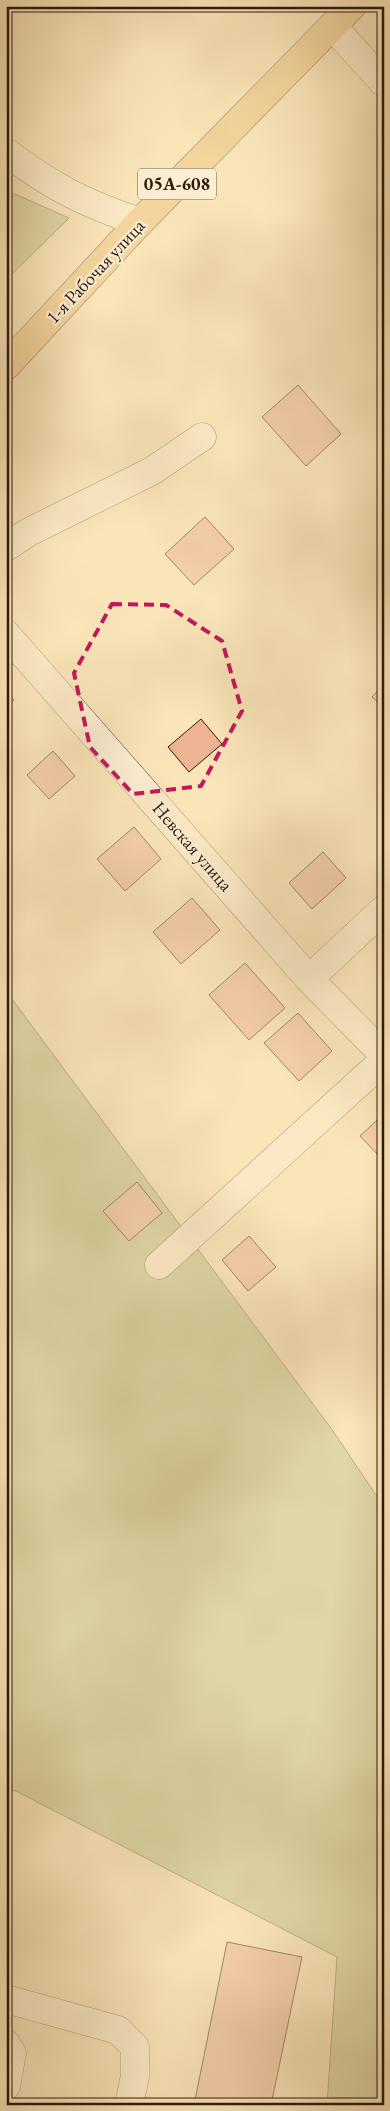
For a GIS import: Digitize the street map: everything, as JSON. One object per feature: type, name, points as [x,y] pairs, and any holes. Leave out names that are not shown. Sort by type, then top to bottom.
[{"type":"main road","name":"1-я Рабочая улица","points":[[6,366],[140,222],[352,6]]},
{"type":"street","points":[[333,27],[384,83]]},
{"type":"street","points":[[6,152],[35,174],[78,199],[140,222]]},
{"type":"street","points":[[6,547],[29,532],[152,471],[202,437]]},
{"type":"street","name":"Невская улица","points":[[6,634],[309,979],[384,1055]]},
{"type":"street","points":[[309,979],[384,909]]},
{"type":"street","points":[[159,1265],[384,1060]]},
{"type":"street","points":[[6,1999],[118,2030],[135,2047],[135,2076],[129,2105]]},
{"type":"street","points":[[6,2044],[12,2053],[6,2086]]},
{"type":"highlighted area","points":[[112,604],[166,605],[222,641],[242,711],[201,786],[133,794],[90,747],[74,673]]},
{"type":"green space","points":[[6,190],[69,218],[6,280]]},
{"type":"green space","points":[[6,991],[333,1431],[384,1507],[384,2105],[327,2105],[337,1957],[16,1791],[6,1790]]},
{"type":"building","points":[[298,385],[341,434],[306,466],[262,417]]},
{"type":"building","points":[[205,517],[234,549],[194,585],[165,554]]},
{"type":"building","points":[[384,684],[384,707],[372,697]]},
{"type":"building","points":[[6,691],[14,700],[6,707]]},
{"type":"building","points":[[201,719],[222,744],[189,772],[168,747]]},
{"type":"building","points":[[53,751],[75,776],[49,799],[27,775]]},
{"type":"building","points":[[134,827],[161,859],[125,891],[97,859]]},
{"type":"building","points":[[323,852],[346,878],[312,909],[289,883]]},
{"type":"building","points":[[192,898],[220,930],[181,964],[153,932]]},
{"type":"building","points":[[245,963],[285,1008],[249,1040],[209,995]]},
{"type":"building","points":[[298,1013],[332,1051],[299,1081],[264,1043]]},
{"type":"building","points":[[384,1114],[384,1161],[360,1136]]},
{"type":"building","points":[[137,1182],[162,1213],[129,1241],[103,1211]]},
{"type":"building","points":[[249,1236],[276,1267],[248,1291],[222,1260]]},
{"type":"building","points":[[227,1942],[302,1957],[271,2105],[194,2105]]}]
